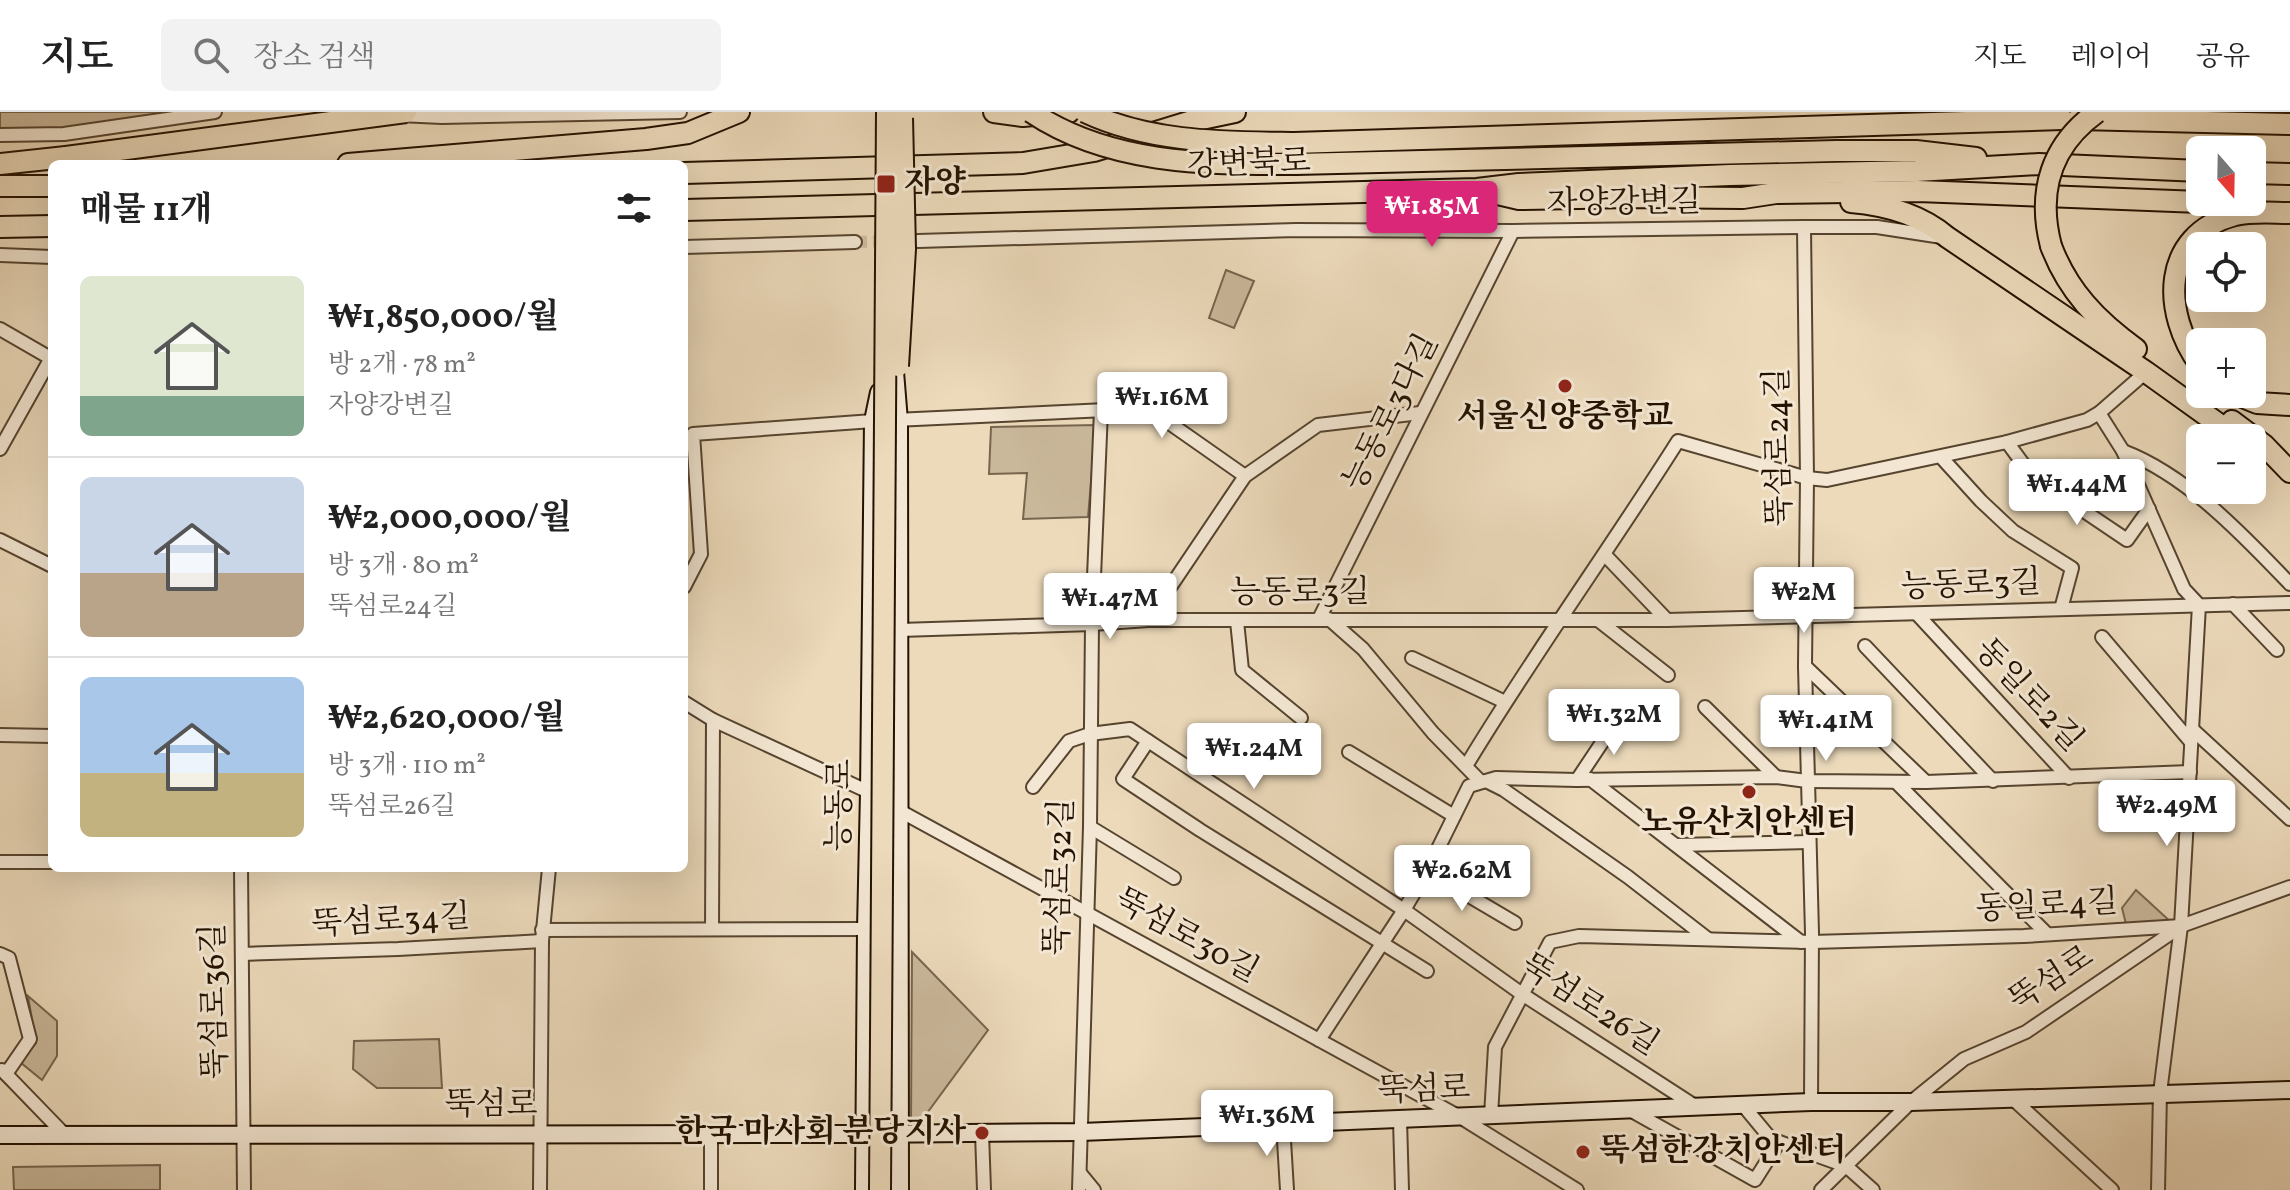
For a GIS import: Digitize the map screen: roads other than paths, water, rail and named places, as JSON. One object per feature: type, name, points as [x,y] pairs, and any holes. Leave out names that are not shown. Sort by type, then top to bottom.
[{"type":"highway","points":[[0,164],[406,112]]},
{"type":"highway","points":[[396,160],[646,139],[688,133],[739,112]]},
{"type":"highway","points":[[880,1190],[887,112]]},
{"type":"highway","points":[[889,1190],[895,416],[905,249],[902,112]]},
{"type":"highway","points":[[994,112],[1023,116],[1069,112]]},
{"type":"highway","points":[[1031,112],[1068,132],[1136,155],[1219,164],[1868,151],[1916,151],[2039,164]]},
{"type":"highway","points":[[1085,112],[1127,129],[1160,136],[1196,141],[1294,143],[2062,119]]},
{"type":"highway","name":"강변북로","points":[[688,173],[1023,163],[1094,151],[1192,121],[1235,112]]},
{"type":"highway","points":[[1964,112],[2062,119],[2290,124]]},
{"type":"highway","points":[[2097,112],[2061,147],[2049,178],[2047,231],[2064,275],[2074,292],[2099,320],[2264,445],[2290,472]]},
{"type":"highway","name":"강변북로","points":[[688,210],[1477,189],[1730,175],[1916,171],[2039,164],[2186,170]]},
{"type":"highway","points":[[2266,173],[2290,174]]},
{"type":"highway","points":[[0,186],[48,186]]},
{"type":"highway","points":[[1477,189],[1519,199],[1743,198],[1871,204],[1896,210],[1931,223],[2218,424]]},
{"type":"highway","points":[[1743,198],[1776,193],[1918,191],[2186,201]]},
{"type":"highway","points":[[2266,204],[2290,205]]},
{"type":"highway","points":[[2186,342],[2174,307],[2174,281],[2182,255],[2200,234],[2220,220],[2250,213],[2290,213]]},
{"type":"highway","points":[[0,227],[48,226]]},
{"type":"highway","points":[[2266,404],[2290,405]]},
{"type":"highway","points":[[2266,458],[2290,486]]},
{"type":"main road","name":"능동로","points":[[864,1190],[873,421],[888,367],[895,388],[899,421],[900,1190]]},
{"type":"main road","name":"뚝섬로","points":[[0,1135],[1081,1132],[1742,1104],[2290,1090]]},
{"type":"street","points":[[0,135],[64,134],[215,112]]},
{"type":"street","points":[[325,112],[442,117],[680,112]]},
{"type":"street","name":"자양강변길","points":[[918,241],[1296,230],[1804,227],[1877,227],[1947,237]]},
{"type":"street","name":"뚝섬로24길","points":[[1804,227],[1807,478],[1805,666],[1809,842],[1806,942],[1811,1102]]},
{"type":"street","name":"능동로3다길","points":[[1324,619],[1420,413],[1513,231]]},
{"type":"street","points":[[688,247],[855,244]]},
{"type":"street","points":[[0,255],[48,257]]},
{"type":"street","points":[[0,329],[48,356]]},
{"type":"street","points":[[0,449],[48,365]]},
{"type":"street","points":[[1466,766],[1678,441],[1807,478],[1827,480],[2007,442],[2087,420],[2146,372]]},
{"type":"street","points":[[688,579],[701,554],[688,432],[1148,408],[1245,476]]},
{"type":"street","name":"뚝섬로32길","points":[[1079,1190],[1090,827],[1092,624],[1101,411]]},
{"type":"street","points":[[1148,620],[1245,476],[1318,425],[1420,413]]},
{"type":"street","points":[[2099,413],[2123,451],[2184,589],[2199,605],[2181,926],[2160,1093],[2161,1188]]},
{"type":"street","points":[[2007,442],[2032,476],[2127,540],[2149,509]]},
{"type":"street","points":[[2123,451],[2141,458],[2219,514],[2290,584]]},
{"type":"street","points":[[1941,457],[2013,531],[2072,568],[2061,609]]},
{"type":"street","points":[[0,540],[48,564]]},
{"type":"street","points":[[1605,555],[1667,620]]},
{"type":"street","name":"능동로3길","points":[[900,630],[1148,620],[1667,620],[2290,603]]},
{"type":"street","points":[[2233,604],[2277,650]]},
{"type":"street","name":"동일로2길","points":[[1917,614],[2069,778]]},
{"type":"street","points":[[1324,619],[1363,649],[1479,783],[1504,790],[1628,877],[1708,939]]},
{"type":"street","points":[[1598,620],[1668,675]]},
{"type":"street","points":[[1237,621],[1242,670],[1301,718]]},
{"type":"street","points":[[2102,637],[2192,736],[2290,819]]},
{"type":"street","points":[[1865,646],[1993,781]]},
{"type":"street","points":[[1412,658],[1505,702]]},
{"type":"street","points":[[1805,666],[1926,782]]},
{"type":"street","points":[[688,704],[713,720],[869,792]]},
{"type":"street","points":[[1705,707],[1776,777]]},
{"type":"street","points":[[1583,779],[1621,714]]},
{"type":"street","points":[[712,929],[713,720]]},
{"type":"street","name":"뚝섬로26길","points":[[1090,734],[1130,729],[1404,910],[1522,994],[1695,1106]]},
{"type":"street","points":[[1033,787],[1069,741],[1090,734]]},
{"type":"street","points":[[0,735],[48,736]]},
{"type":"street","points":[[1148,741],[1123,779],[1427,971]]},
{"type":"street","points":[[1349,752],[1454,816]]},
{"type":"street","points":[[1319,1040],[1404,910],[1454,816],[1479,783],[1496,778],[1776,777],[1807,781],[1993,781],[2190,772]]},
{"type":"street","points":[[1583,779],[1806,942]]},
{"type":"street","points":[[1896,782],[2047,934]]},
{"type":"street","name":"뚝섬로30길","points":[[900,811],[1460,1117],[1577,1190]]},
{"type":"street","points":[[1090,827],[1174,878]]},
{"type":"street","points":[[1676,845],[1809,842]]},
{"type":"street","points":[[0,862],[48,862]]},
{"type":"street","points":[[1427,871],[1515,923]]},
{"type":"street","name":"뚝섬로36길","points":[[241,872],[244,1190]]},
{"type":"street","points":[[540,1190],[542,935],[549,872]]},
{"type":"street","name":"동일로4길","points":[[1491,1116],[1495,1047],[1550,942],[1579,936],[1806,942],[2181,926],[2290,887]]},
{"type":"street","name":"뚝섬로","points":[[1911,1102],[1964,1059],[2026,1032],[2181,926]]},
{"type":"street","name":"뚝섬로34길","points":[[242,954],[398,949],[542,935],[712,929],[866,929]]},
{"type":"street","points":[[4,956],[30,1039],[3,1071],[65,1135]]},
{"type":"street","points":[[2012,1098],[2112,1190]]},
{"type":"street","points":[[1821,1190],[1911,1102]]},
{"type":"street","points":[[1742,1104],[1771,1139],[1846,1166],[1873,1190]]},
{"type":"street","points":[[1630,1109],[1755,1180],[1779,1142]]},
{"type":"street","points":[[1400,1120],[1402,1190]]},
{"type":"street","points":[[1283,1124],[1287,1190]]},
{"type":"street","points":[[982,1133],[984,1190]]},
{"type":"street","points":[[711,1134],[711,1190]]},
{"type":"street","points":[[1080,1173],[1094,1190]]},
{"type":"tunnel","points":[[855,242],[892,241]]},
{"type":"railway","points":[[887,1190],[892,112]]},
{"type":"place","name":"자양","points":[[886,184]]},
{"type":"place","name":"서울신양중학교","points":[[1565,386]]},
{"type":"place","name":"노유산치안센터","points":[[1749,792]]},
{"type":"place","name":"한국 마사회 분당지사","points":[[982,1133]]},
{"type":"place","name":"뚝섬한강치안센터","points":[[1583,1152]]}]
